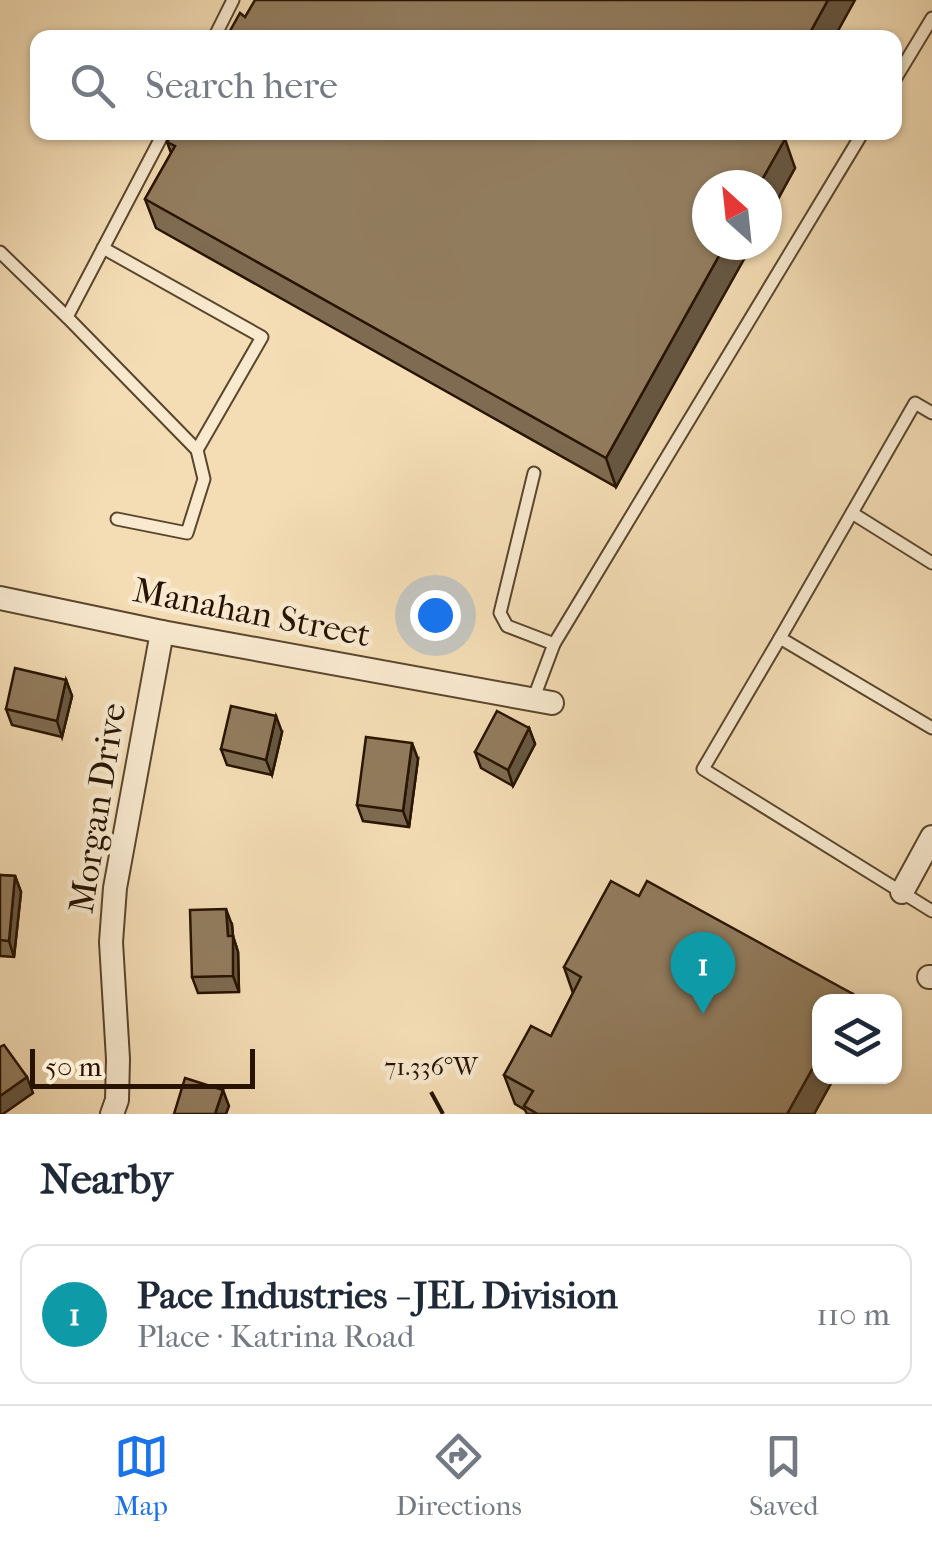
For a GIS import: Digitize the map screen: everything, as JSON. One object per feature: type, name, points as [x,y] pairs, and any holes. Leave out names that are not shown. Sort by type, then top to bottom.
[{"type":"street","name":"Manahan Street","points":[[0,598],[162,632],[542,701]]},
{"type":"street","name":"Morgan Drive","points":[[112,1114],[117,1100],[118,1059],[111,942],[115,888],[162,632]]},
{"type":"street","points":[[902,892],[932,837]]},
{"type":"lane","points":[[218,30],[234,0]]},
{"type":"lane","points":[[902,68],[932,18]]},
{"type":"lane","points":[[67,316],[160,140]]},
{"type":"lane","points":[[542,701],[554,644],[858,140]]},
{"type":"lane","points":[[103,248],[262,337],[197,450]]},
{"type":"lane","points":[[0,252],[197,450],[204,478],[187,533],[117,519]]},
{"type":"lane","points":[[932,413],[915,404],[703,769],[932,911]]},
{"type":"lane","points":[[534,472],[500,613],[506,626],[554,644]]},
{"type":"lane","points":[[852,513],[932,563]]},
{"type":"lane","points":[[780,638],[932,728]]},
{"type":"building","points":[[255,0],[828,0],[811,30],[230,30],[240,13],[245,17]]},
{"type":"building","points":[[168,140],[784,140],[767,170],[692,170],[692,260],[717,260],[606,458],[145,199],[175,146]]},
{"type":"building","points":[[15,668],[66,680],[57,721],[6,709]]},
{"type":"building","points":[[231,706],[276,716],[266,760],[221,749]]},
{"type":"building","points":[[497,711],[529,728],[508,770],[475,752]]},
{"type":"building","points":[[366,737],[412,743],[403,811],[357,805]]},
{"type":"building","points":[[0,875],[15,876],[9,941],[0,940]]},
{"type":"building","points":[[611,881],[639,896],[647,881],[853,994],[812,994],[812,1069],[787,1114],[535,1114],[524,1106],[533,1091],[504,1075],[531,1026],[551,1036],[581,977],[564,967]]},
{"type":"building","points":[[226,909],[228,936],[233,936],[233,976],[192,977],[190,910]]},
{"type":"building","points":[[4,1045],[27,1077],[0,1096],[0,1047]]},
{"type":"building","points":[[185,1078],[223,1090],[215,1114],[174,1114]]},
{"type":"place","name":"Pace Industries - JEL Division","points":[[703,1014]]}]
